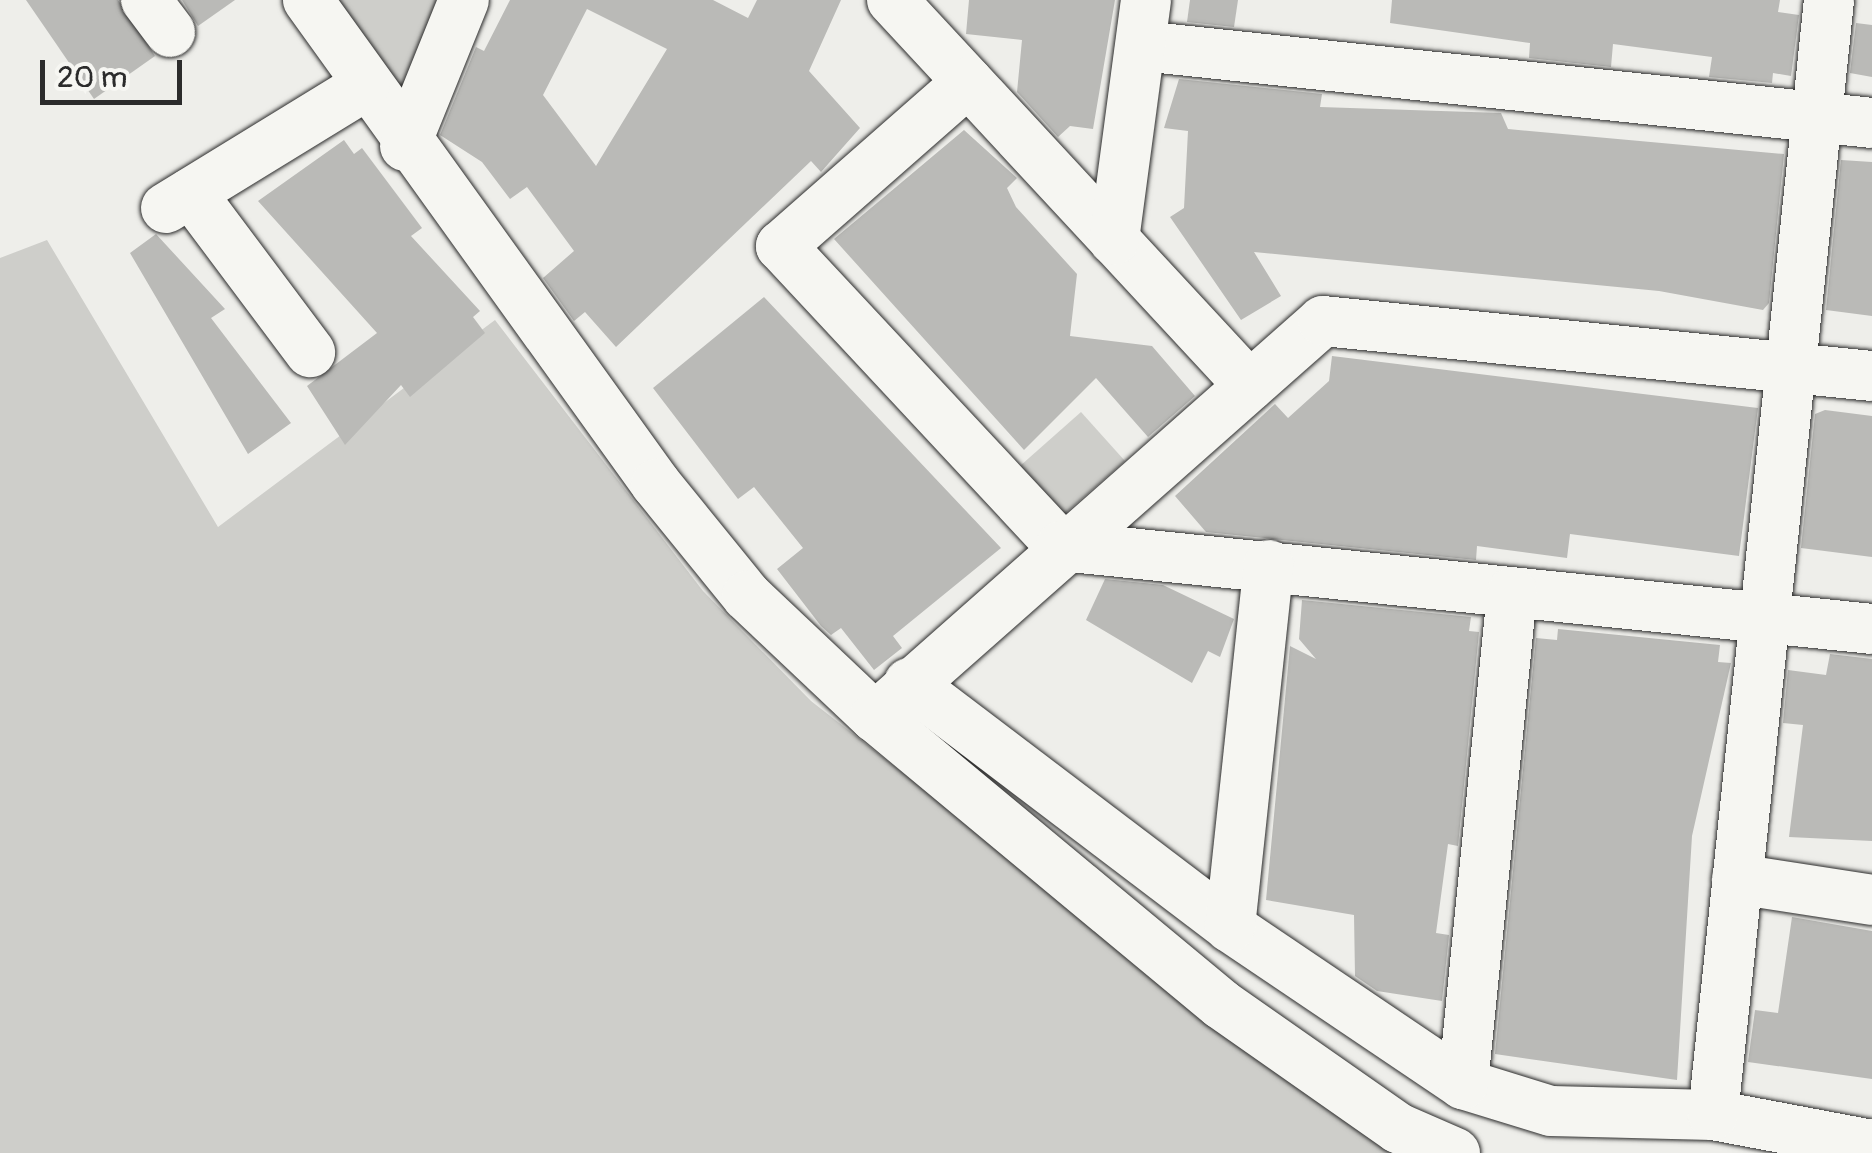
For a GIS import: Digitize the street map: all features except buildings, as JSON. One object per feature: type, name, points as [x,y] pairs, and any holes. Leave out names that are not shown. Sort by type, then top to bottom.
[{"type":"street","points":[[308,0],[405,146],[747,596],[892,700],[1462,1084],[1552,1111],[1713,1115],[1872,1145]]},
{"type":"street","points":[[405,146],[464,0]]},
{"type":"street","points":[[892,0],[1250,386]]},
{"type":"street","points":[[1713,1115],[1828,0]]},
{"type":"street","points":[[1114,240],[1143,23],[1872,123]]},
{"type":"street","points":[[968,82],[781,246],[1061,546],[1872,629]]},
{"type":"street","points":[[310,352],[179,201],[364,86]]},
{"type":"street","points":[[892,700],[1061,546],[1323,321],[1872,376]]},
{"type":"street","points":[[1230,928],[1269,566]]},
{"type":"street","points":[[1462,1084],[1512,592]]},
{"type":"street","points":[[892,700],[1221,1004],[1398,1128],[1455,1153]]},
{"type":"street","points":[[1737,879],[1872,900]]},
{"type":"shaded area","points":[[336,0],[439,0],[396,106]]},
{"type":"shaded area","points":[[47,240],[218,527],[495,320],[703,591],[811,701],[1230,1029],[1415,1153],[0,1153],[0,258]]},
{"type":"shaded area","points":[[1081,412],[1125,461],[1054,523],[1011,474]]}]
